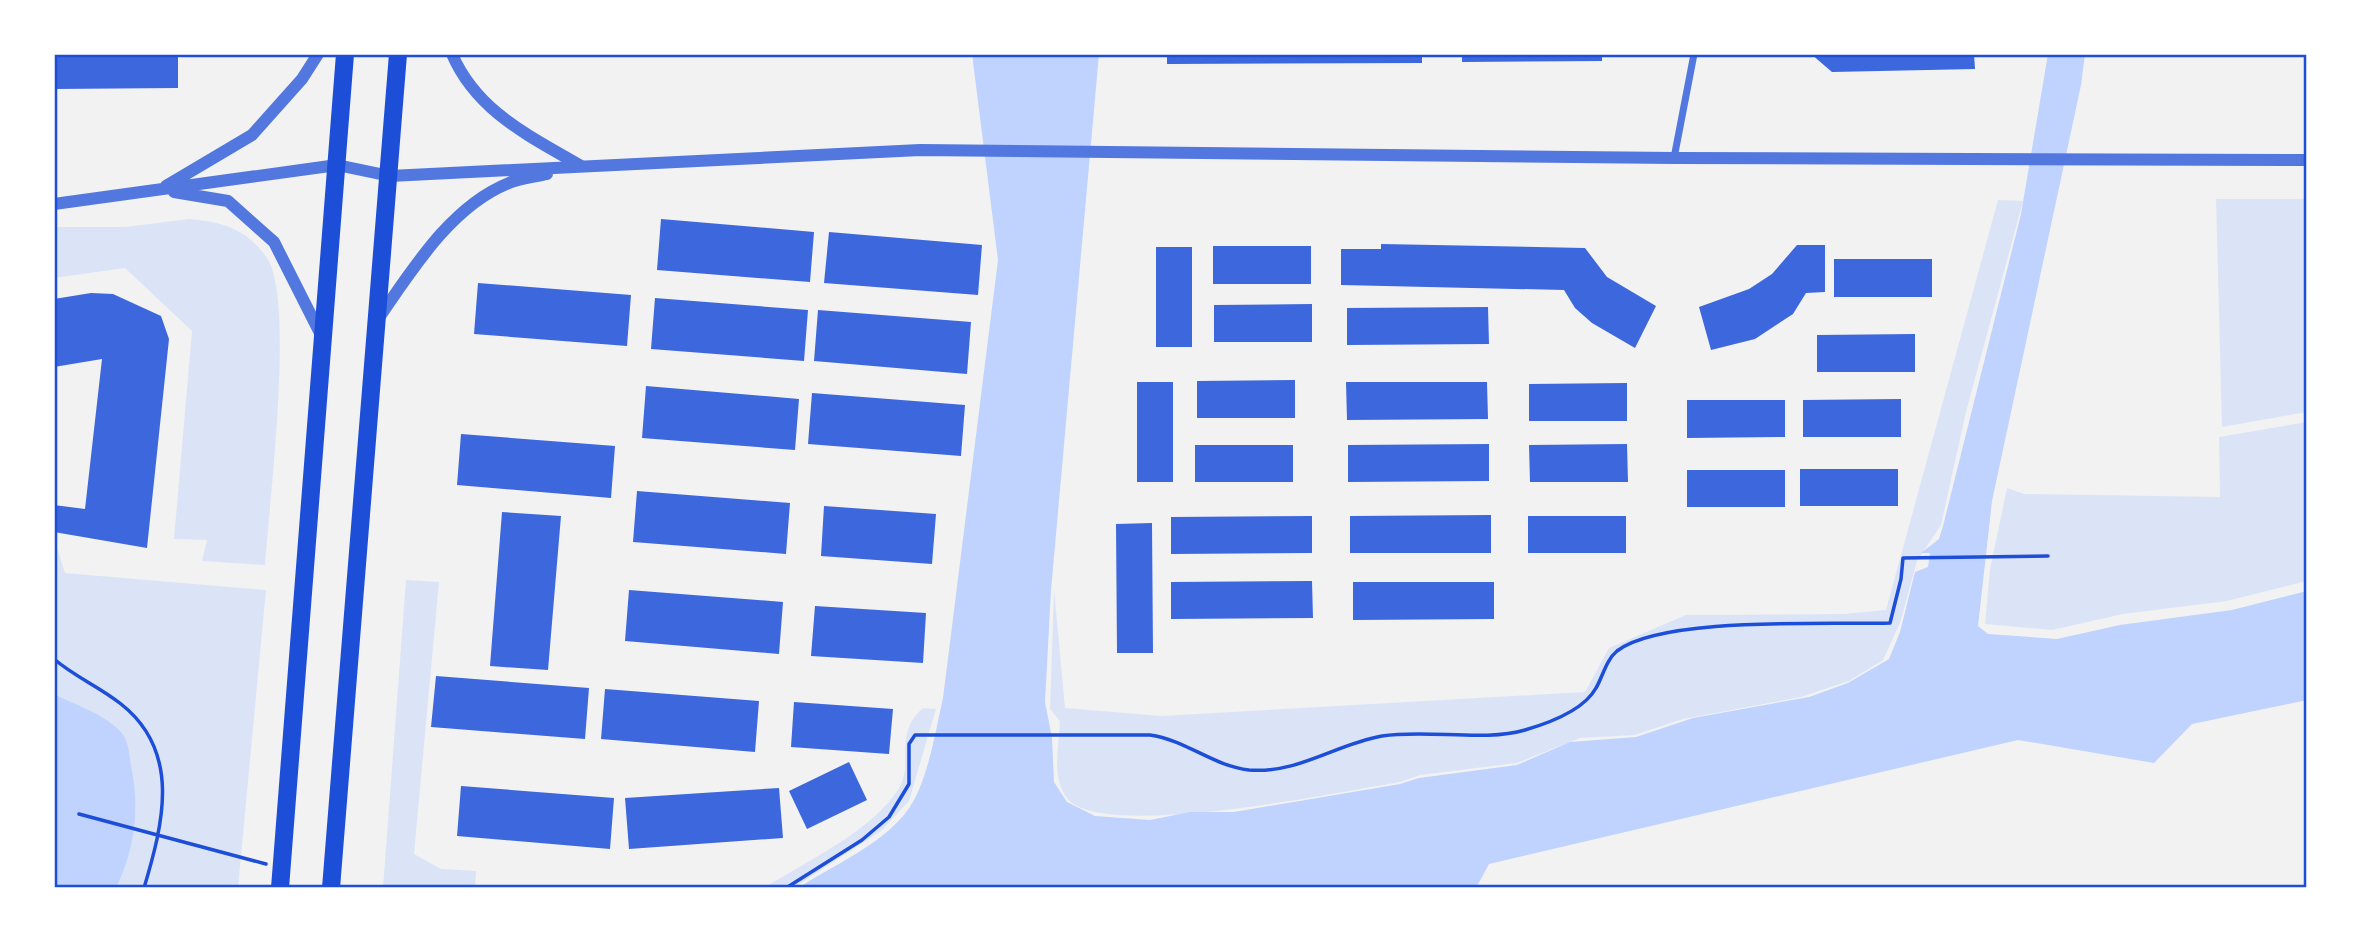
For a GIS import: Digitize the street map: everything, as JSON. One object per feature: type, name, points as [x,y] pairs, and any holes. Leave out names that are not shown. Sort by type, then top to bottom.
[{"type":"main road","points":[[280,888],[345,54]]},
{"type":"main road","points":[[331,888],[398,54]]},
{"type":"street","points":[[160,190],[252,135],[302,79],[318,54]]},
{"type":"street","points":[[452,54],[460,72],[501,120],[581,166]]},
{"type":"street","points":[[1674,159],[1694,54]]},
{"type":"street","points":[[54,204],[337,165],[390,176],[920,150],[1674,159],[2307,160]]},
{"type":"street","points":[[378,319],[417,262],[468,208],[509,183],[581,166]]},
{"type":"street","points":[[160,190],[228,201],[274,242],[323,339]]},
{"type":"path","points":[[786,888],[862,840],[889,817],[909,784],[910,739],[915,735],[1161,736],[1240,768],[1280,769],[1380,737],[1523,731],[1588,701],[1606,664],[1617,651],[1669,631],[1700,627],[1889,623],[1901,579],[1903,558],[2048,556]]},
{"type":"path","points":[[54,659],[135,716],[159,757],[164,778],[161,821],[144,888]]},
{"type":"path","points":[[79,814],[282,868]]},
{"type":"shaded area","points":[[2216,199],[2307,199],[2307,412],[2222,427]]},
{"type":"shaded area","points":[[1998,200],[2023,201],[1966,412],[1941,525],[1917,561],[1900,623],[1883,660],[1849,681],[1801,697],[1683,719],[1635,735],[1580,738],[1517,763],[1420,775],[1400,782],[1279,803],[1172,815],[1125,815],[1088,810],[1067,798],[1057,771],[1060,721],[1050,709],[1054,589],[1065,708],[1161,716],[1585,692],[1609,648],[1686,615],[1844,614],[1886,610]]},
{"type":"shaded area","points":[[189,219],[212,222],[242,233],[267,258],[275,280],[280,357],[265,565],[202,561],[207,540],[174,539],[192,331],[125,268],[54,278],[54,227],[125,227]]},
{"type":"shaded area","points":[[2307,422],[2307,581],[2227,601],[2123,614],[2052,630],[1985,624],[1990,569],[2007,488],[2024,494],[2220,497],[2219,437]]},
{"type":"shaded area","points":[[54,538],[65,573],[266,590],[238,888],[54,888]]},
{"type":"shaded area","points":[[406,580],[439,582],[414,854],[441,869],[476,871],[475,888],[383,888]]},
{"type":"shaded area","points":[[923,708],[936,709],[909,801],[881,831],[793,888],[764,888],[838,844],[888,803],[903,778],[909,728]]},
{"type":"water","points":[[972,54],[1099,54],[1051,590],[1045,702],[1052,738],[1054,782],[1067,802],[1095,816],[1150,820],[1190,812],[1234,812],[1400,784],[1419,778],[1517,765],[1570,742],[1636,737],[1693,718],[1809,697],[1848,683],[1889,659],[1900,632],[1915,572],[1928,567],[1930,553],[1921,553],[1939,539],[1943,526],[2021,214],[2048,54],[2085,54],[2081,85],[1992,501],[1978,626],[1988,634],[2057,639],[2120,625],[2232,610],[2307,591],[2307,700],[2192,724],[2154,763],[2018,740],[1489,864],[1476,888],[798,888],[866,848],[897,823],[909,808],[926,769],[943,698],[998,260]]},
{"type":"water","points":[[54,694],[105,719],[120,731],[127,743],[134,782],[134,828],[128,858],[116,888],[54,888]]},
{"type":"building","points":[[54,54],[178,54],[178,88],[54,89]]},
{"type":"building","points":[[1167,54],[1422,54],[1422,63],[1167,64]]},
{"type":"building","points":[[1462,54],[1602,54],[1602,61],[1462,62]]},
{"type":"building","points":[[1811,54],[1974,54],[1975,69],[1832,72]]},
{"type":"building","points":[[661,219],[814,232],[810,282],[657,270]]},
{"type":"building","points":[[829,232],[982,245],[978,295],[824,283]]},
{"type":"building","points":[[1381,244],[1585,248],[1607,277],[1656,306],[1635,348],[1592,323],[1575,308],[1564,290],[1341,285],[1341,249],[1381,249]]},
{"type":"building","points":[[1797,245],[1825,245],[1825,292],[1806,293],[1793,314],[1755,339],[1711,350],[1699,307],[1749,289],[1772,274]]},
{"type":"building","points":[[1213,246],[1311,246],[1311,284],[1213,284]]},
{"type":"building","points":[[1156,247],[1192,247],[1192,347],[1156,347]]},
{"type":"building","points":[[1834,259],[1932,259],[1932,297],[1834,297]]},
{"type":"building","points":[[478,283],[631,295],[627,346],[474,334]]},
{"type":"building","points":[[91,293],[113,294],[161,316],[169,339],[147,548],[54,532],[54,505],[85,509],[102,359],[54,367],[54,299]]},
{"type":"building","points":[[655,298],[808,310],[804,361],[651,349]]},
{"type":"building","points":[[1312,304],[1312,342],[1214,342],[1214,305]]},
{"type":"building","points":[[1488,307],[1489,344],[1347,345],[1347,308]]},
{"type":"building","points":[[818,310],[971,322],[967,374],[814,361]]},
{"type":"building","points":[[1915,334],[1915,372],[1817,372],[1817,335]]},
{"type":"building","points":[[1295,380],[1295,418],[1197,418],[1197,381]]},
{"type":"building","points":[[1137,382],[1173,382],[1173,482],[1137,482]]},
{"type":"building","points":[[1346,382],[1487,382],[1488,419],[1347,420]]},
{"type":"building","points":[[1627,383],[1627,421],[1529,421],[1529,384]]},
{"type":"building","points":[[646,386],[799,399],[795,450],[642,438]]},
{"type":"building","points":[[812,393],[965,405],[961,456],[808,444]]},
{"type":"building","points":[[1901,399],[1901,437],[1803,437],[1803,400]]},
{"type":"building","points":[[1687,400],[1785,400],[1785,437],[1687,438]]},
{"type":"building","points":[[461,434],[615,446],[611,498],[457,485]]},
{"type":"building","points":[[1489,444],[1489,481],[1348,482],[1348,445]]},
{"type":"building","points":[[1627,444],[1628,482],[1530,482],[1529,445]]},
{"type":"building","points":[[1195,445],[1293,445],[1293,482],[1195,482]]},
{"type":"building","points":[[1800,469],[1898,469],[1898,506],[1800,506]]},
{"type":"building","points":[[1687,470],[1785,470],[1785,507],[1687,507]]},
{"type":"building","points":[[637,491],[790,503],[786,554],[633,542]]},
{"type":"building","points":[[824,506],[936,514],[932,564],[821,556]]},
{"type":"building","points":[[502,512],[561,516],[548,670],[490,666]]},
{"type":"building","points":[[1491,515],[1491,553],[1350,553],[1350,516]]},
{"type":"building","points":[[1312,516],[1312,553],[1171,554],[1171,517]]},
{"type":"building","points":[[1528,516],[1626,516],[1626,553],[1528,553]]},
{"type":"building","points":[[1152,523],[1153,653],[1117,653],[1116,524]]},
{"type":"building","points":[[1312,581],[1313,618],[1171,619],[1171,582]]},
{"type":"building","points":[[1353,582],[1494,582],[1494,619],[1353,620]]},
{"type":"building","points":[[629,590],[783,602],[779,654],[625,641]]},
{"type":"building","points":[[815,606],[926,613],[923,663],[811,656]]},
{"type":"building","points":[[436,676],[589,688],[585,739],[431,727]]},
{"type":"building","points":[[605,689],[759,701],[755,752],[601,739]]},
{"type":"building","points":[[794,702],[893,709],[889,754],[791,747]]},
{"type":"building","points":[[849,762],[867,800],[807,829],[789,791]]},
{"type":"building","points":[[461,786],[614,798],[610,849],[457,836]]},
{"type":"building","points":[[779,788],[783,838],[629,849],[625,798]]}]
